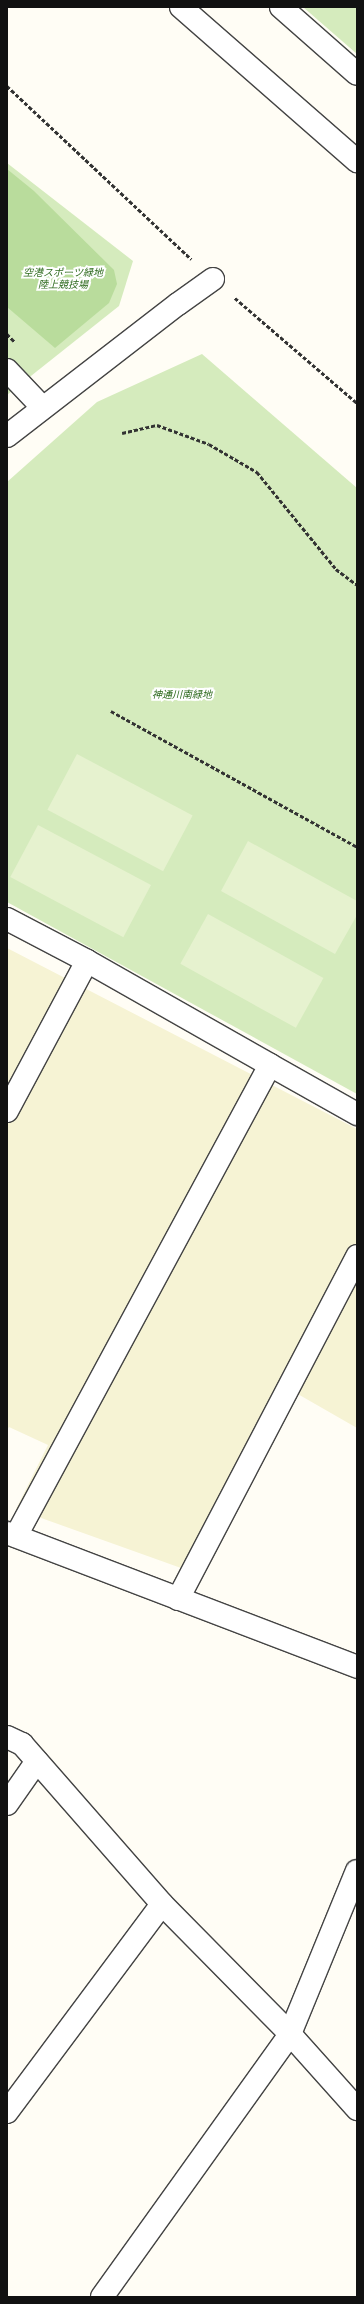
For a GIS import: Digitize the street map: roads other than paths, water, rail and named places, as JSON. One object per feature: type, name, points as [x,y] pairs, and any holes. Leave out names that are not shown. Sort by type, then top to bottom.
[{"type":"street","points":[[181,7],[357,161]]},
{"type":"street","points":[[282,7],[357,74]]},
{"type":"street","points":[[7,436],[178,304],[213,279]]},
{"type":"street","points":[[7,370],[43,408]]},
{"type":"street","points":[[7,919],[87,961],[357,1114]]},
{"type":"street","points":[[7,1111],[87,961]]},
{"type":"street","points":[[270,1064],[11,1535],[357,1667]]},
{"type":"street","points":[[178,1598],[357,1256]]},
{"type":"street","points":[[7,1737],[22,1744],[162,1904],[290,2034],[357,2109]]},
{"type":"street","points":[[7,1804],[37,1761]]},
{"type":"street","points":[[102,2297],[290,2034],[357,1871]]},
{"type":"street","points":[[7,2112],[162,1904]]},
{"type":"park label","name":"空港スポーツ緑地 陸上競技場","points":[[63,278]]},
{"type":"park label","name":"神通川南緑地","points":[[182,695]]}]
